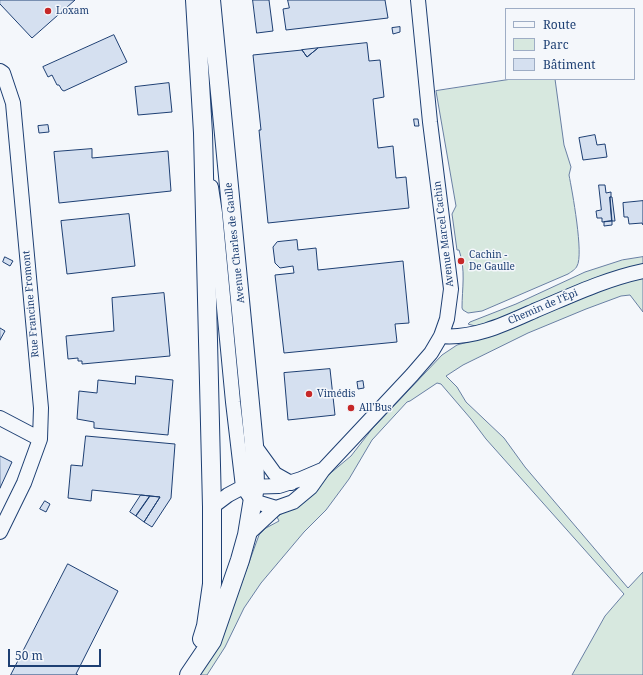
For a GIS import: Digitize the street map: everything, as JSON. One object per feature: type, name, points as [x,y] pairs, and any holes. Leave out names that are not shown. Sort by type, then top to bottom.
[{"type":"main road","name":"Avenue Charles de Gaulle","points":[[195,0],[203,133],[212,507]]},
{"type":"main road","name":"Avenue Charles de Gaulle","points":[[211,0],[254,445],[251,491]]},
{"type":"main road","points":[[192,670],[212,641],[235,574],[247,535],[251,491]]},
{"type":"main road","points":[[192,670],[206,626],[212,584],[212,507]]},
{"type":"street","name":"Avenue Marcel Cachin","points":[[247,535],[276,508],[293,502],[311,487],[322,470],[412,376],[431,354],[441,336],[448,315],[451,289],[430,122],[418,0]]},
{"type":"street","name":"Rue Francine Fromont","points":[[0,71],[3,73],[13,103],[41,408],[40,439],[24,484],[0,532]]},
{"type":"street","name":"Avenue Charles de Gaulle","points":[[203,133],[215,213],[233,402],[251,491]]},
{"type":"street","name":"Chemin de l'Épi","points":[[441,336],[452,337],[477,333],[501,325],[592,286],[622,275],[643,271]]},
{"type":"street","points":[[0,418],[40,439]]},
{"type":"street","points":[[254,445],[276,474],[291,482]]},
{"type":"street","name":"Avenue Marcel Cachin","points":[[212,507],[228,495],[279,486],[322,470]]},
{"type":"street","points":[[251,491],[276,508]]},
{"type":"green space","points":[[506,80],[555,80],[564,145],[571,167],[569,175],[577,222],[579,249],[579,260],[576,267],[568,274],[482,311],[468,313],[463,310],[462,265],[459,250],[457,250],[452,214],[456,206],[436,91]]},
{"type":"green space","points":[[643,257],[643,266],[495,322],[475,326],[468,324],[516,304],[585,272],[622,260]]},
{"type":"green space","points":[[643,275],[643,312],[630,295],[621,296],[528,333],[463,365],[446,376],[457,387],[466,402],[504,438],[525,467],[628,588],[643,572],[643,675],[572,675],[605,616],[624,594],[486,439],[441,384],[437,383],[407,402],[372,440],[349,479],[326,510],[304,532],[261,583],[244,608],[225,647],[207,675],[200,675],[220,642],[259,535],[266,528],[279,521],[277,517],[351,456],[372,429],[442,355],[457,345],[486,337],[582,294]]},
{"type":"building","points":[[0,0],[75,0],[32,38],[0,4]]},
{"type":"building","points":[[253,0],[269,0],[273,31],[257,33]]},
{"type":"building","points":[[288,0],[385,0],[388,18],[286,30],[283,9],[289,8]]},
{"type":"building","points":[[400,27],[400,32],[393,34],[392,28]]},
{"type":"building","points":[[114,35],[127,62],[64,91],[59,85],[57,85],[52,75],[48,77],[43,67]]},
{"type":"building","points":[[367,43],[369,61],[380,60],[384,97],[373,99],[378,148],[393,146],[396,178],[406,177],[409,208],[268,223],[259,130],[261,130],[253,55],[302,50],[307,57],[318,48]]},
{"type":"building","points":[[318,48],[307,57],[302,50]]},
{"type":"building","points":[[169,83],[172,112],[138,115],[135,87]]},
{"type":"building","points":[[414,119],[418,119],[419,126],[415,126]]},
{"type":"building","points":[[48,125],[49,132],[39,133],[38,126]]},
{"type":"building","points":[[595,135],[597,145],[605,144],[607,157],[583,160],[579,138]]},
{"type":"building","points":[[92,149],[92,158],[168,151],[171,191],[59,203],[54,152]]},
{"type":"building","points":[[599,185],[605,185],[606,193],[611,192],[612,221],[602,222],[602,218],[597,218],[596,211],[601,210]]},
{"type":"building","points":[[610,197],[612,197],[615,221],[612,221]]},
{"type":"building","points":[[643,201],[643,225],[642,223],[629,224],[628,217],[624,217],[623,203]]},
{"type":"building","points":[[129,214],[135,266],[67,274],[61,221]]},
{"type":"building","points":[[612,221],[612,225],[604,226],[604,222]]},
{"type":"building","points":[[297,240],[298,250],[316,248],[318,270],[403,261],[409,323],[395,324],[397,342],[284,353],[275,275],[294,273],[293,266],[280,268],[275,263],[273,247],[277,242]]},
{"type":"building","points":[[5,257],[13,261],[10,266],[3,262]]},
{"type":"building","points":[[164,293],[170,356],[82,364],[82,361],[78,361],[78,358],[68,359],[66,336],[114,331],[112,298]]},
{"type":"building","points":[[0,328],[5,331],[0,340]]},
{"type":"building","name":"Vimédis","points":[[330,369],[335,415],[288,420],[284,373]]},
{"type":"building","points":[[136,376],[173,380],[168,435],[94,428],[94,422],[77,419],[79,391],[97,393],[98,380],[135,384]]},
{"type":"building","points":[[363,381],[364,388],[358,389],[357,382]]},
{"type":"building","points":[[86,436],[175,444],[171,498],[152,527],[144,522],[160,497],[92,490],[91,501],[68,498],[71,465],[82,466]]},
{"type":"building","points":[[0,456],[12,462],[0,488]]},
{"type":"building","points":[[141,495],[150,496],[136,516],[130,512]]},
{"type":"building","points":[[150,496],[160,497],[144,522],[136,516]]},
{"type":"building","points":[[45,501],[50,504],[46,512],[40,509]]},
{"type":"building","points":[[68,564],[118,591],[76,674],[78,675],[11,675]]},
{"type":"place","name":"Loxam","points":[[48,11]]},
{"type":"place","name":"Cachin - De Gaulle","points":[[461,261]]},
{"type":"place","name":"Vimédis","points":[[309,394]]},
{"type":"place","name":"All'Bus","points":[[351,408]]}]
